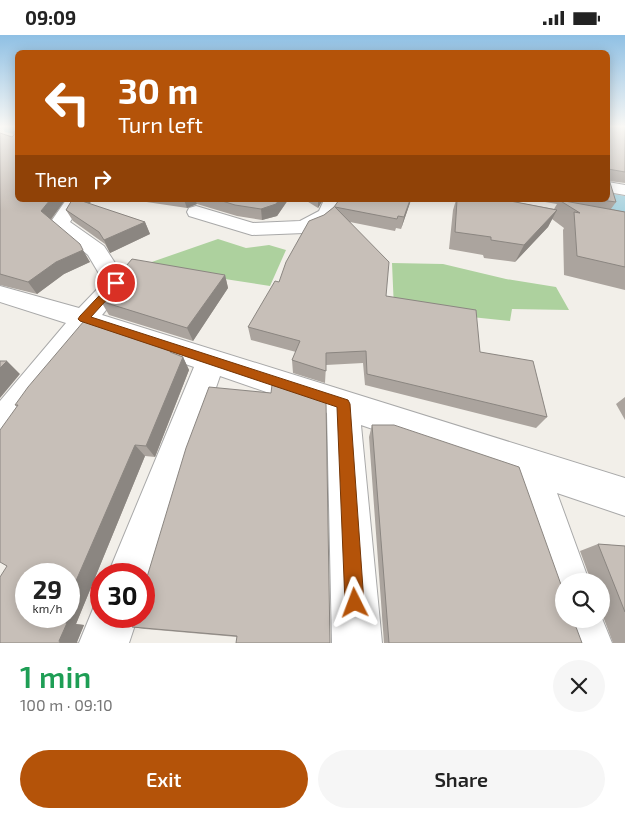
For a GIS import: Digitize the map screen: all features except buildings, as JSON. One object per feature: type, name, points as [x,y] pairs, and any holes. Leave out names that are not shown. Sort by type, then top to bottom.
[{"type":"street","points":[[610,187],[625,190]]},
{"type":"street","points":[[0,427],[84,319],[116,283],[96,251],[60,223],[74,202]]},
{"type":"street","points":[[196,212],[252,229],[304,227],[327,215],[332,202]]},
{"type":"street","points":[[0,294],[84,319],[625,497]]},
{"type":"street","points":[[134,563],[210,360]]},
{"type":"street","points":[[343,404],[357,643]]},
{"type":"street","points":[[529,465],[564,573]]},
{"type":"street","points":[[104,643],[110,628]]},
{"type":"street","points":[[582,628],[587,643]]},
{"type":"green space","points":[[218,239],[246,248],[269,245],[286,250],[270,286],[179,272],[146,264]]},
{"type":"green space","points":[[392,263],[443,264],[506,279],[556,287],[569,310],[512,309],[510,321],[394,309]]},
{"type":"waterway","points":[[590,202],[625,208]]},
{"type":"route","points":[[116,283],[84,319],[343,404],[355,603]]}]
